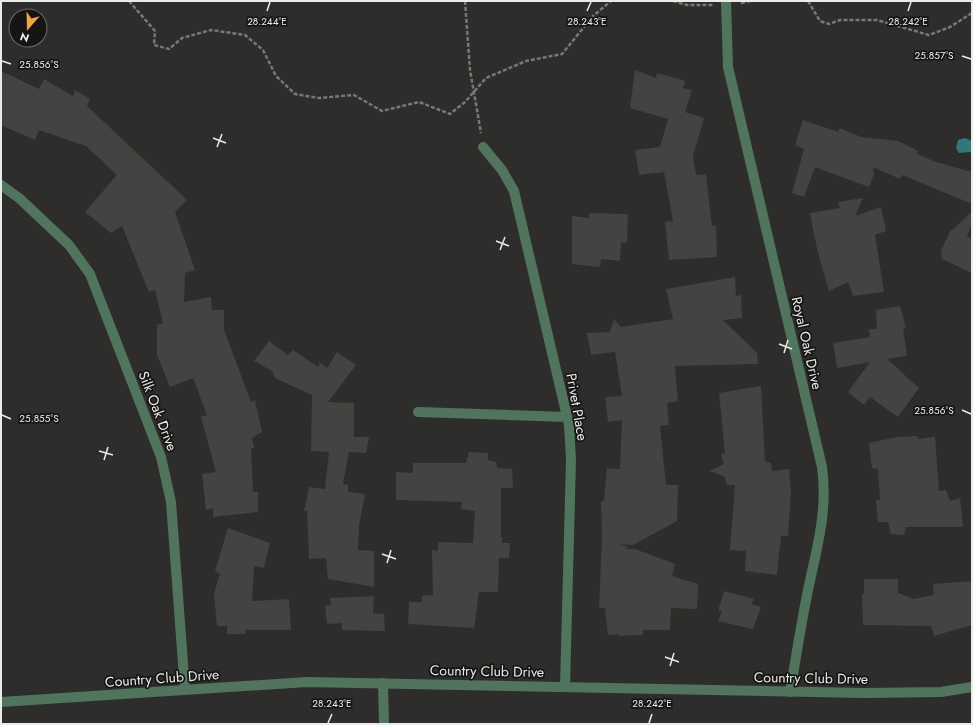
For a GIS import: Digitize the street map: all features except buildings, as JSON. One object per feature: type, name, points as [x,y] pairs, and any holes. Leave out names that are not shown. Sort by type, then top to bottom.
[{"type":"street","name":"Royal Oak Drive","points":[[726,1],[730,74],[822,467],[825,490],[821,532],[800,629],[790,692]]},
{"type":"street","name":"Privet Place","points":[[483,148],[502,170],[514,191],[567,416],[571,460],[564,687]]},
{"type":"street","name":"Silk Oak Drive","points":[[1,185],[19,198],[69,245],[90,274],[161,458],[171,502],[185,690]]},
{"type":"street","points":[[418,412],[567,416]]},
{"type":"street","name":"Country Club Drive","points":[[1,702],[307,682],[908,694],[941,692],[972,687]]},
{"type":"street","points":[[383,683],[384,724]]},
{"type":"path","points":[[129,1],[155,31],[154,45],[169,50],[182,38],[211,30],[245,35],[263,50],[276,76],[295,94],[319,98],[354,95],[382,111],[419,102],[450,114],[475,91],[486,78],[526,61],[562,54],[593,16],[612,1]]},
{"type":"path","points":[[465,1],[470,70],[475,91],[483,148]]},
{"type":"path","points":[[808,1],[820,21],[829,24],[840,20],[877,20],[929,36],[972,13]]},
{"type":"water","points":[[965,138],[972,141],[972,154],[970,152],[959,153],[956,148],[958,140]]}]
